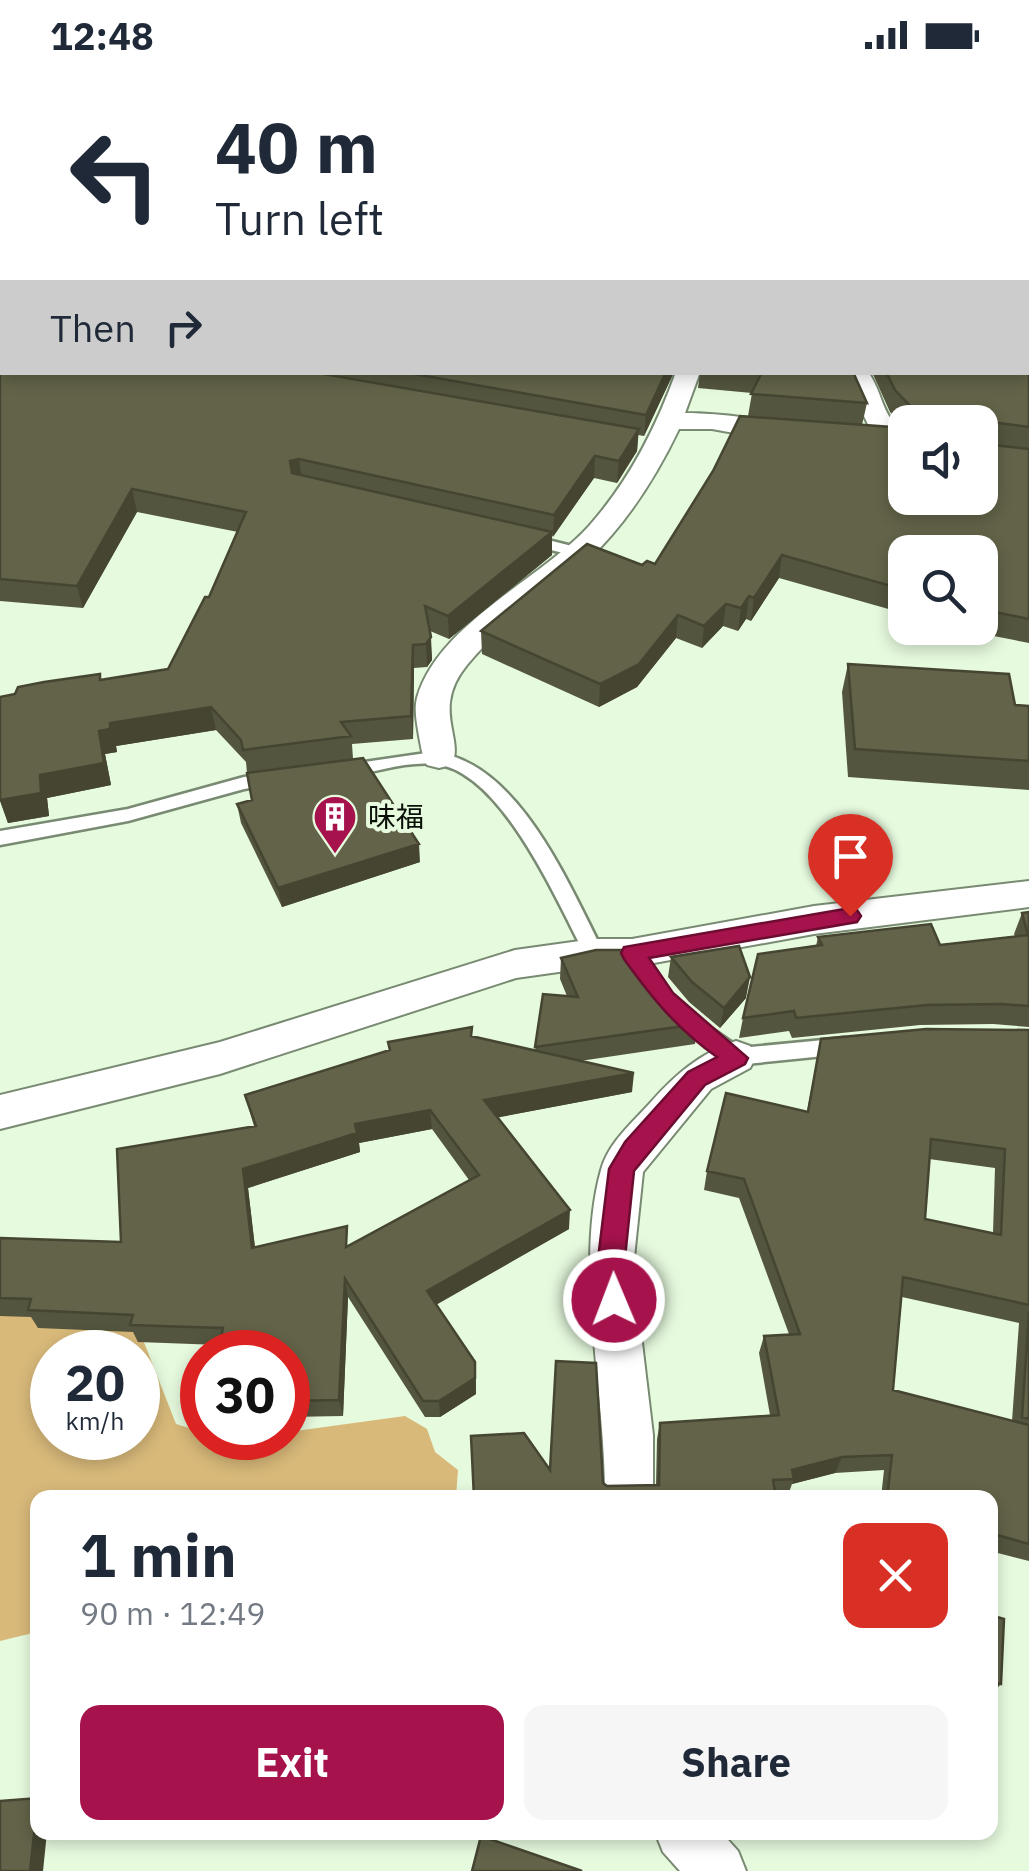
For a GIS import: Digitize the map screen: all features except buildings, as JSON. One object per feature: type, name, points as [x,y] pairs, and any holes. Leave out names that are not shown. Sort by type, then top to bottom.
[{"type":"street","points":[[439,758],[432,698],[460,652],[579,552],[625,498],[645,445],[673,421],[687,375]]},
{"type":"street","points":[[857,375],[866,384],[875,424],[888,433]]},
{"type":"street","points":[[673,421],[712,421],[803,437]]},
{"type":"street","points":[[852,437],[888,438]]},
{"type":"street","points":[[0,1112],[220,1058],[514,964],[594,953],[640,964],[814,920],[1029,894]]},
{"type":"street","points":[[629,1490],[629,1435],[611,1267],[622,1169],[634,1149],[697,1078],[736,1058]]},
{"type":"street","points":[[690,1840],[718,1871]]},
{"type":"lane","points":[[505,535],[579,552]]},
{"type":"lane","points":[[0,838],[128,815],[244,783],[439,758],[470,768],[500,797],[545,859],[594,953]]},
{"type":"lane","points":[[665,1000],[695,1029],[736,1058],[867,1044]]},
{"type":"shaded area","points":[[0,1294],[129,1304],[139,1330],[30,1330],[30,1460],[160,1460],[160,1383],[176,1424],[180,1425],[180,1460],[310,1460],[310,1429],[405,1416],[427,1429],[435,1452],[458,1470],[457,1490],[30,1490],[30,1634],[0,1641]]},
{"type":"place","name":"味福","points":[[335,855]]},
{"type":"route","points":[[614,1300],[611,1267],[622,1169],[634,1149],[697,1078],[736,1058],[695,1029],[665,1000],[632,953],[850,916]]}]
